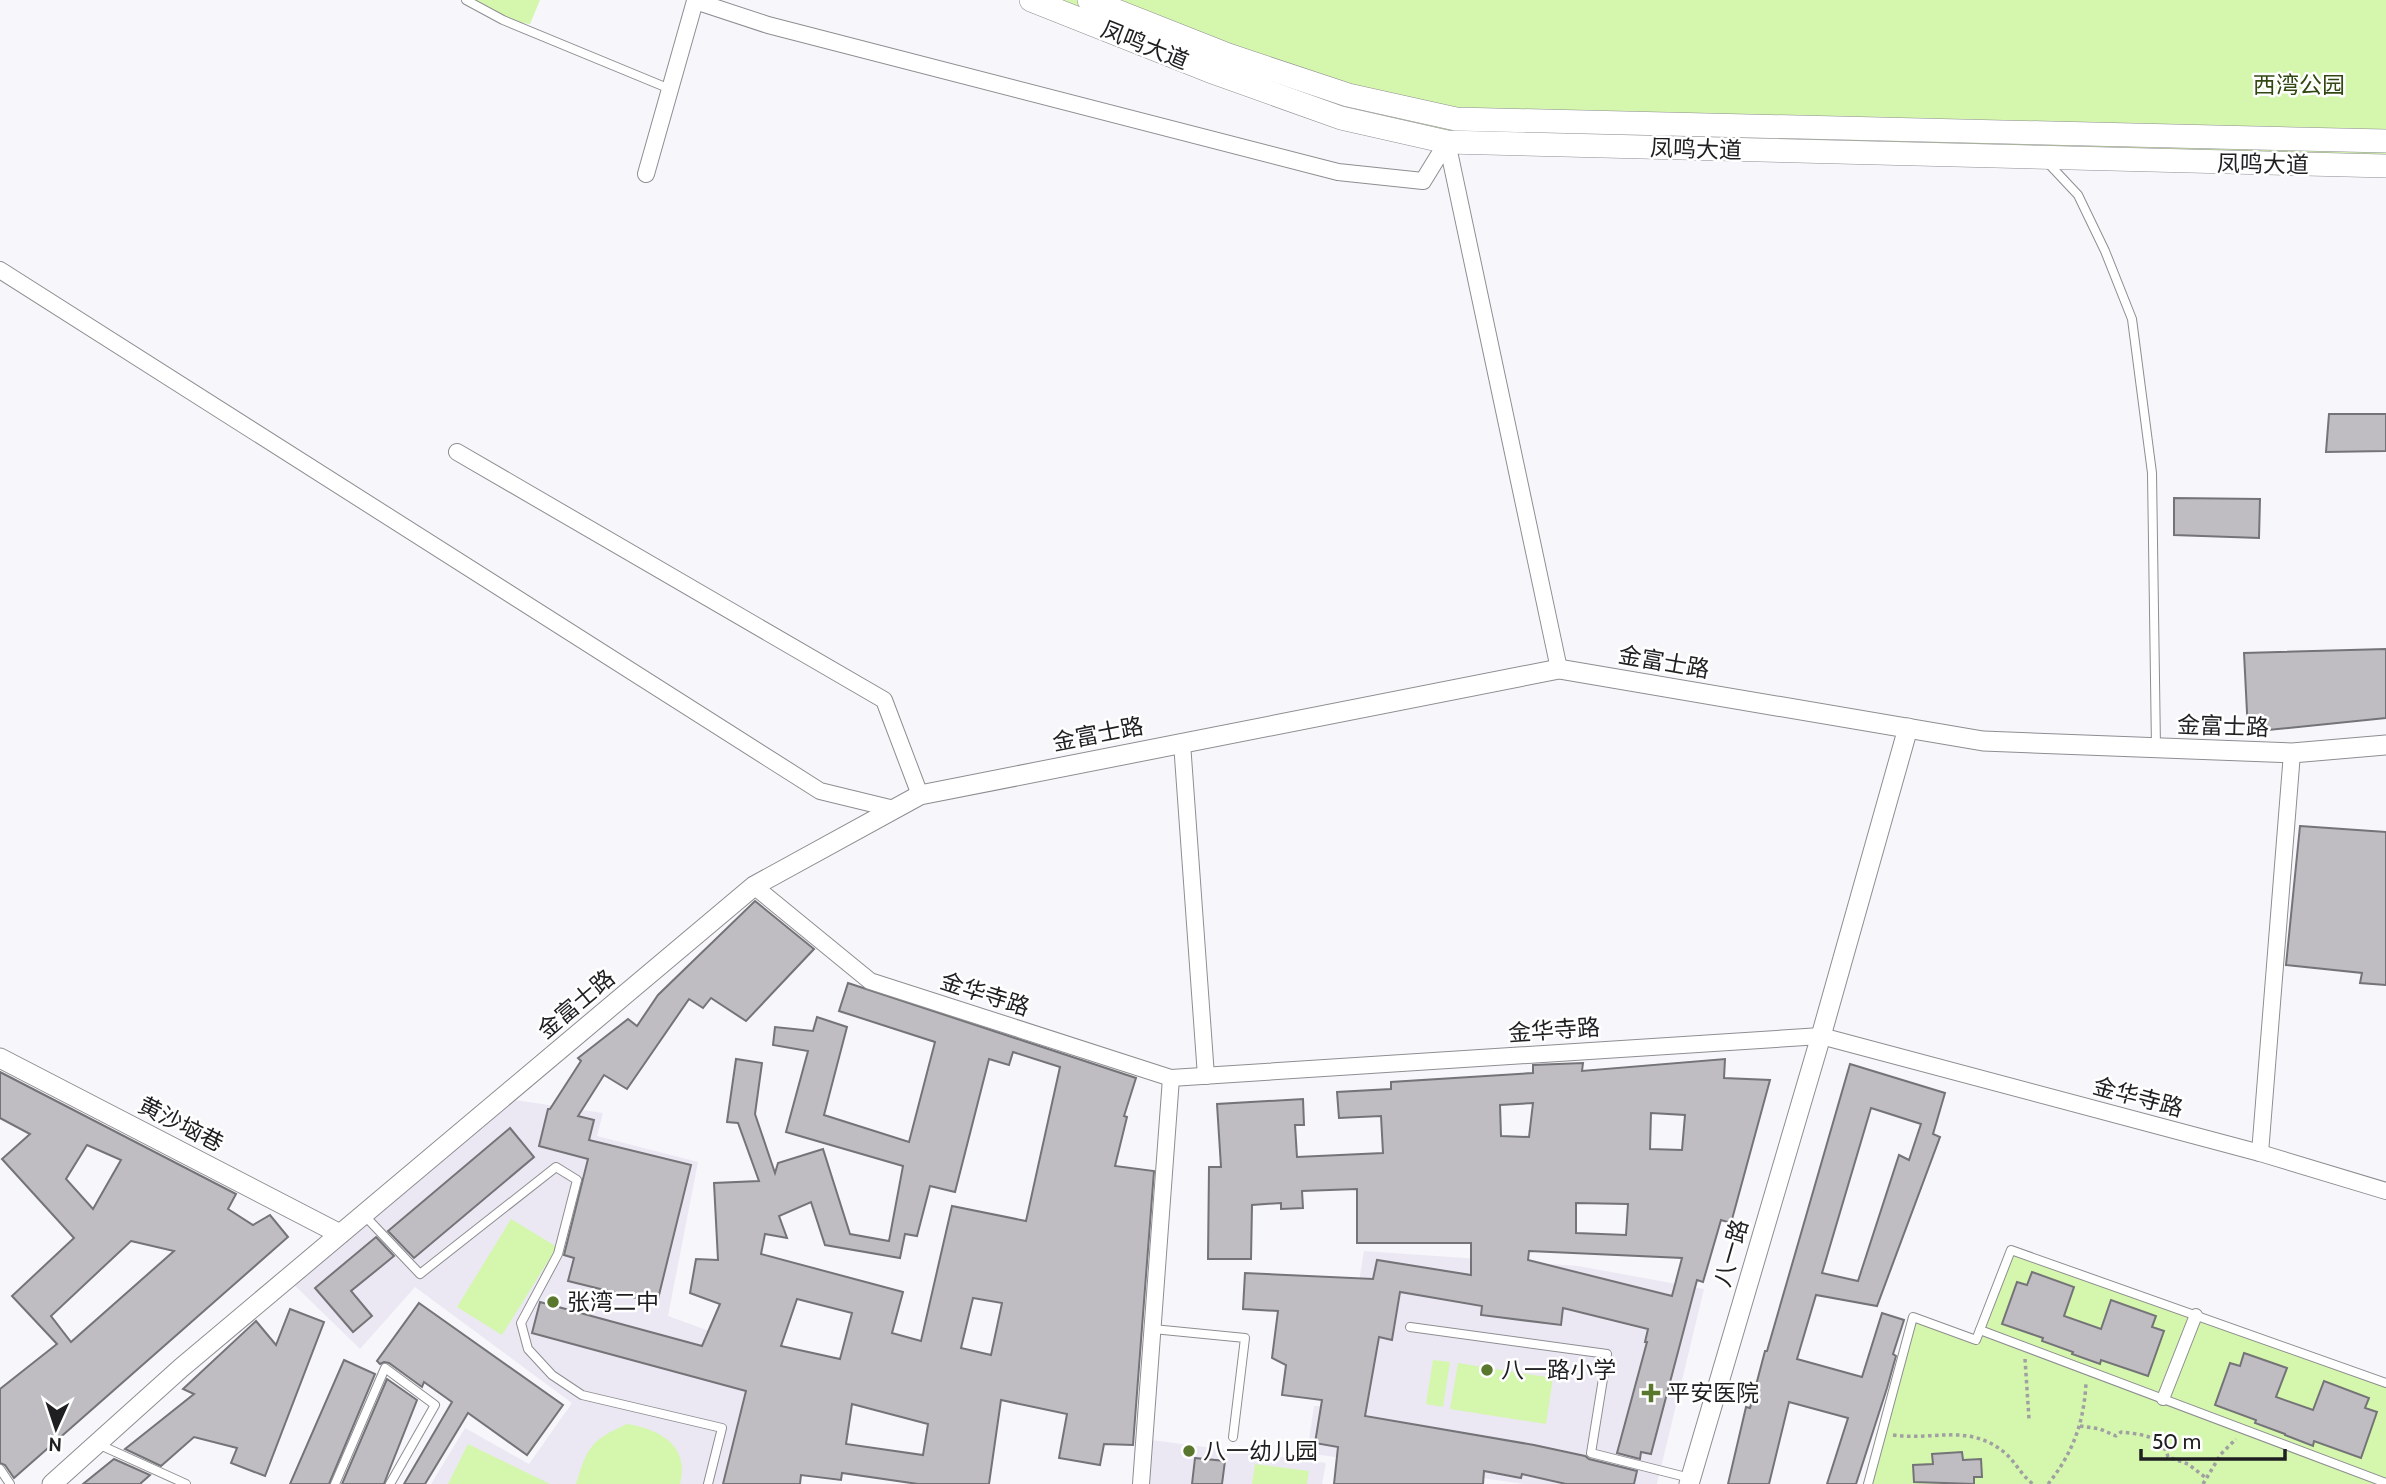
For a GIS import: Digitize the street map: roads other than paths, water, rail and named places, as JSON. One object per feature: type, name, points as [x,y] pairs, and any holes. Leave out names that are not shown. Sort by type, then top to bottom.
[{"type":"main road","name":"凤鸣大道","points":[[1031,0],[1215,74],[1341,118],[1447,142],[2386,166]]},
{"type":"main road","name":"凤鸣大道","points":[[1089,0],[1228,55],[1348,95],[1456,118],[2386,141]]},
{"type":"street","points":[[646,174],[695,1],[768,25],[1338,172],[1423,181],[1447,142]]},
{"type":"street","points":[[1447,142],[1559,669]]},
{"type":"street","points":[[0,270],[820,791],[894,809]]},
{"type":"street","points":[[457,452],[884,700],[920,795]]},
{"type":"street","name":"金富士路","points":[[52,1484],[181,1368],[754,886],[920,795],[1559,669],[1983,741],[2292,753],[2386,745]]},
{"type":"street","name":"八一路","points":[[1690,1481],[1908,728]]},
{"type":"street","points":[[1182,743],[1206,1076]]},
{"type":"street","points":[[2260,1153],[2292,753]]},
{"type":"street","name":"金华寺路","points":[[754,886],[870,981],[1171,1078],[1821,1036],[2260,1153],[2386,1191]]},
{"type":"street","name":"黄沙垴巷","points":[[0,1058],[340,1234]]},
{"type":"street","points":[[1141,1484],[1171,1078]]},
{"type":"street","points":[[2163,1399],[2196,1315]]},
{"type":"lane","points":[[466,0],[503,20],[670,89]]},
{"type":"lane","points":[[2044,158],[2078,195],[2105,251],[2132,319],[2152,473],[2157,748]]},
{"type":"lane","points":[[363,1214],[420,1274],[556,1167],[577,1180],[558,1254],[521,1323],[528,1349],[552,1375],[582,1395],[722,1428],[708,1484]]},
{"type":"lane","points":[[1868,1484],[1913,1317],[1976,1340],[2011,1250],[2386,1383]]},
{"type":"lane","points":[[1410,1327],[1607,1354],[1591,1453],[1690,1481]]},
{"type":"lane","points":[[1153,1329],[1245,1338],[1233,1437]]},
{"type":"lane","points":[[1980,1330],[2386,1483]]},
{"type":"lane","points":[[335,1484],[385,1368],[435,1405],[390,1484]]},
{"type":"lane","points":[[97,1443],[186,1484]]},
{"type":"lane","points":[[0,1469],[10,1484]]},
{"type":"place","name":"张湾二中","points":[[553,1302]]},
{"type":"place","name":"八一路小学","points":[[1487,1370]]},
{"type":"place","name":"平安医院","points":[[1651,1393]]},
{"type":"place","name":"八一幼儿园","points":[[1189,1451]]},
{"type":"park label","name":"西湾公园","points":[[2299,85]]}]
